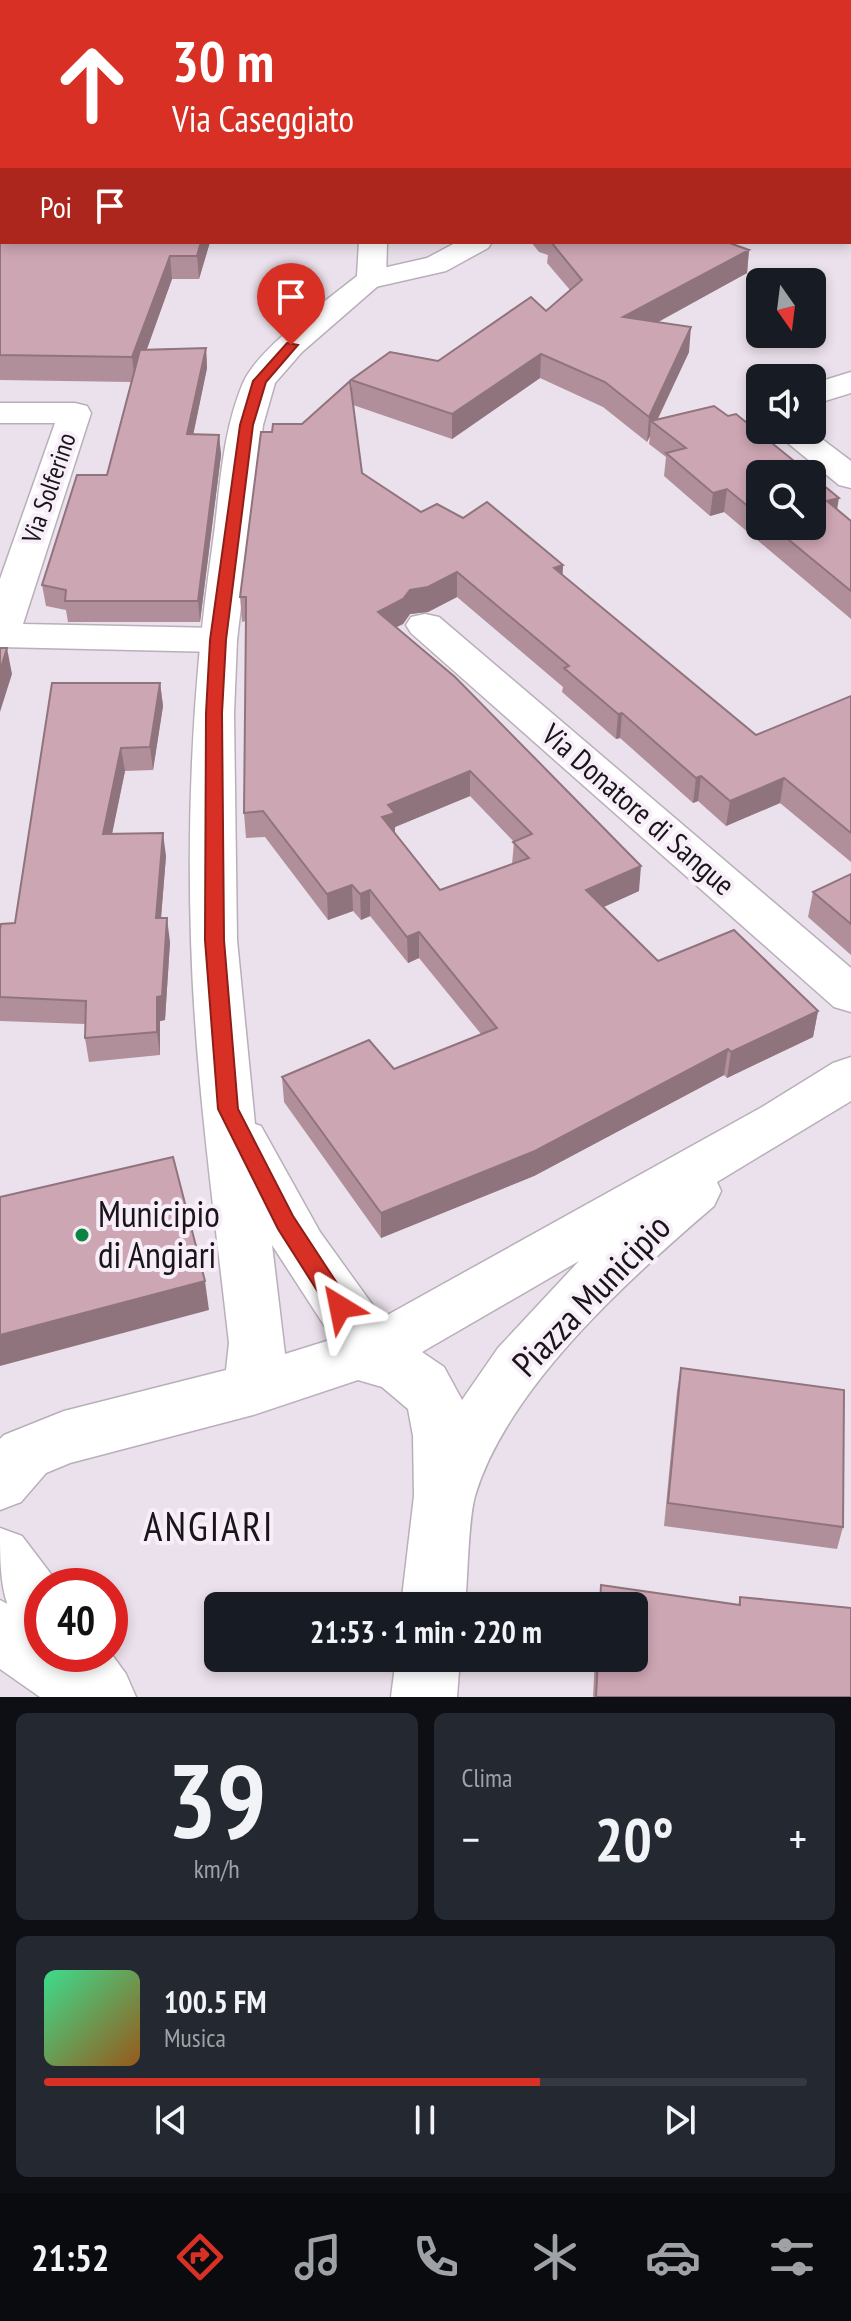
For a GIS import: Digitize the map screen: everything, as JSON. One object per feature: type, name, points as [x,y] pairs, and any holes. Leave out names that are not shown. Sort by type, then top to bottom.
[{"type":"street","points":[[253,1389],[257,1343],[228,1109],[214,940],[214,713],[218,640],[246,425],[260,381],[372,261],[436,265],[474,244]]},
{"type":"street","points":[[826,390],[851,382]]},
{"type":"street","name":"Via Solferino","points":[[0,413],[75,413],[0,635]]},
{"type":"street","points":[[807,444],[851,478]]},
{"type":"street","name":"Via Donatore di Sangue","points":[[425,625],[851,995]]},
{"type":"street","points":[[0,635],[218,640]]},
{"type":"street","name":"Piazza Municipio","points":[[8,1465],[64,1438],[253,1389],[373,1351],[780,1121],[851,1076]]},
{"type":"street","name":"Piazza Municipio","points":[[228,1109],[301,1248],[373,1351],[371,1360],[411,1374],[431,1394],[441,1429],[444,1501],[434,1592]]},
{"type":"street","name":"Piazza Municipio","points":[[444,1501],[455,1468],[482,1417],[579,1298],[657,1222],[780,1121]]},
{"type":"street","points":[[0,1557],[24,1590]]},
{"type":"street","points":[[0,1631],[96,1697]]},
{"type":"street","points":[[85,1672],[103,1697]]},
{"type":"street","points":[[424,1697],[427,1672]]},
{"type":"building","points":[[0,244],[200,244],[197,256],[170,256],[132,357],[0,355]]},
{"type":"building","points":[[553,244],[732,244],[749,250],[623,317],[691,327],[649,417],[605,382],[541,354],[452,414],[351,380],[390,352],[438,361],[531,297],[546,311],[582,280]]},
{"type":"building","points":[[206,348],[187,434],[219,435],[198,601],[65,601],[66,590],[42,585],[77,475],[107,475],[140,350]]},
{"type":"building","points":[[350,381],[362,473],[421,512],[437,504],[463,518],[487,502],[563,565],[554,568],[756,735],[851,696],[851,833],[784,778],[730,801],[701,776],[696,778],[622,713],[618,714],[564,668],[569,666],[457,572],[428,587],[410,590],[403,599],[378,612],[455,677],[641,866],[586,890],[658,961],[734,930],[818,1011],[731,1052],[728,1049],[535,1151],[381,1213],[282,1077],[369,1040],[394,1069],[497,1028],[419,932],[407,937],[370,890],[360,894],[352,885],[327,894],[263,811],[244,813],[246,597],[240,597],[261,432],[272,432],[273,424],[302,424]],"holes":[[[470,771],[532,834],[513,842],[529,858],[440,890],[382,817],[395,813],[388,805]]]},
{"type":"building","points":[[714,406],[728,416],[736,414],[746,422],[746,444],[773,444],[793,460],[746,460],[746,505],[727,489],[713,493],[666,453],[686,448],[651,421]]},
{"type":"building","points":[[826,487],[839,498],[827,501],[851,521],[851,591],[789,540],[826,540]]},
{"type":"building","points":[[0,648],[7,648],[0,671]]},
{"type":"building","points":[[52,683],[160,683],[150,747],[121,748],[103,834],[163,833],[156,918],[167,918],[162,996],[157,997],[157,1032],[85,1038],[86,1001],[0,997],[0,929],[1,924],[15,923]]},
{"type":"building","points":[[851,874],[851,924],[813,892]]},
{"type":"building","points":[[173,1157],[205,1281],[0,1335],[0,1197]]},
{"type":"building","points":[[681,1368],[844,1390],[843,1527],[668,1503]]},
{"type":"building","points":[[601,1585],[740,1605],[740,1597],[851,1608],[851,1697],[596,1697],[597,1672],[648,1672],[648,1592],[601,1592]]},
{"type":"place","name":"Municipio di Angiari","points":[[82,1235]]},
{"type":"district","name":"ANGIARI","points":[[209,1527]]},
{"type":"route","points":[[291,345],[260,381],[246,425],[218,640],[214,713],[214,940],[228,1109],[286,1223],[340,1307]]}]
